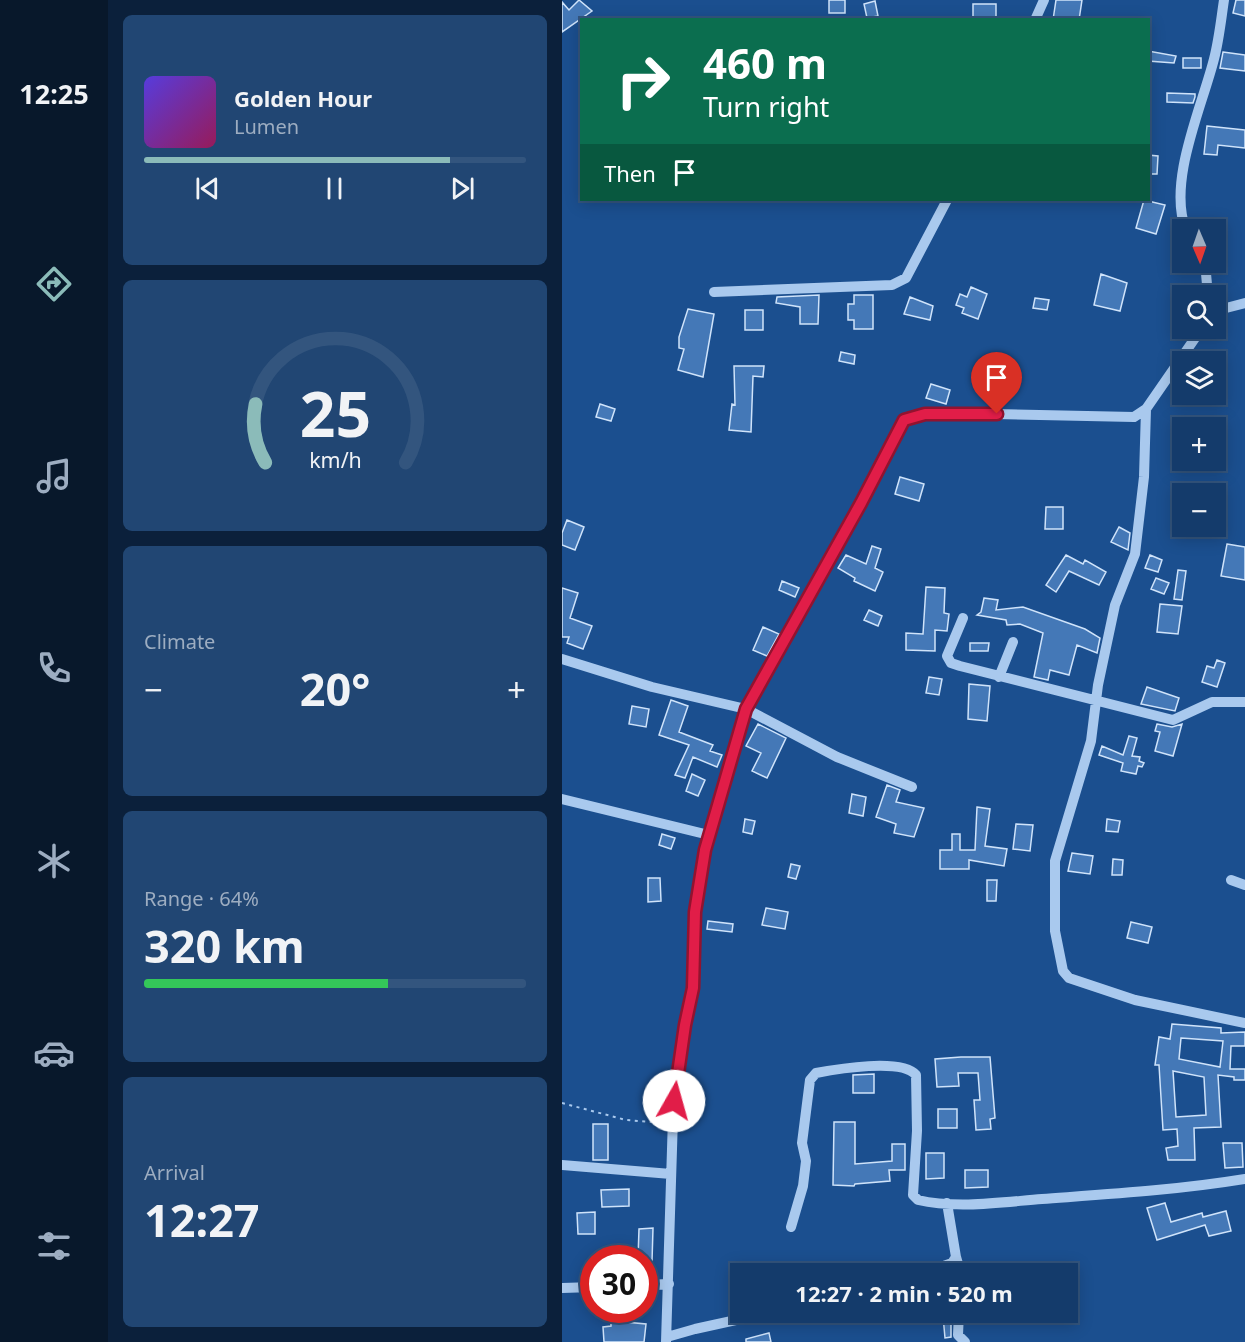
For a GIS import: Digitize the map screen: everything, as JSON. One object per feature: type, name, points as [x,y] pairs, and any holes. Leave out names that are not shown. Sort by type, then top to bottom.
[{"type":"street","points":[[1036,18],[1044,0]]},
{"type":"street","points":[[1184,219],[1181,205],[1182,179],[1214,57],[1224,0]]},
{"type":"street","points":[[714,292],[892,285],[906,278],[946,201]]},
{"type":"street","points":[[1226,308],[1244,303]]},
{"type":"street","points":[[730,1321],[695,1329],[667,1340],[672,1124],[675,1086],[693,988],[695,912],[709,835],[746,709],[861,503],[904,420],[925,414],[950,413],[1114,419],[1134,417],[1146,409],[1194,339]]},
{"type":"street","points":[[1146,409],[1144,477],[1135,554],[1115,605],[1091,741],[1055,861],[1055,931],[1063,971],[1069,978],[1083,985],[1135,1000],[1244,1023]]},
{"type":"street","points":[[963,618],[947,656],[956,665],[1173,720],[1212,702],[1244,702]]},
{"type":"street","points":[[999,677],[1013,642]]},
{"type":"street","points":[[562,659],[652,687],[746,709],[837,757],[912,787]]},
{"type":"street","points":[[562,799],[709,835]]},
{"type":"street","points":[[1231,880],[1244,885]]},
{"type":"street","points":[[791,1227],[803,1186],[806,1161],[802,1143],[810,1080],[816,1073],[829,1070],[901,1065],[911,1069],[916,1075],[917,1131],[913,1195],[918,1200],[948,1203],[1080,1196],[1244,1179]]},
{"type":"street","points":[[562,1165],[671,1174]]},
{"type":"street","points":[[948,1203],[958,1263]]},
{"type":"street","points":[[952,1263],[956,1257]]},
{"type":"street","points":[[658,1284],[669,1284]]},
{"type":"street","points":[[562,1288],[580,1287]]},
{"type":"street","points":[[959,1323],[958,1335],[965,1342]]},
{"type":"path","points":[[562,1103],[626,1120],[672,1124]]},
{"type":"building","points":[[579,0],[592,11],[562,32],[562,2],[569,10]]},
{"type":"building","points":[[829,0],[845,0],[845,13],[829,13]]},
{"type":"building","points":[[1056,0],[1082,0],[1079,18],[1053,18]]},
{"type":"building","points":[[1236,0],[1245,0],[1245,16],[1233,13]]},
{"type":"building","points":[[875,1],[878,16],[867,18],[864,4]]},
{"type":"building","points":[[973,4],[996,4],[996,18],[973,18]]},
{"type":"building","points":[[1150,51],[1176,56],[1174,63],[1150,61]]},
{"type":"building","points":[[1223,52],[1245,55],[1245,71],[1220,68]]},
{"type":"building","points":[[1183,58],[1201,58],[1201,68],[1183,68]]},
{"type":"building","points":[[1167,93],[1195,94],[1195,97],[1193,103],[1167,102]]},
{"type":"building","points":[[1207,126],[1245,130],[1245,148],[1218,145],[1217,155],[1204,154]]},
{"type":"building","points":[[1150,155],[1158,156],[1157,174],[1150,174]]},
{"type":"building","points":[[1144,201],[1165,205],[1156,234],[1136,228]]},
{"type":"building","points":[[1101,274],[1127,283],[1120,311],[1094,305]]},
{"type":"building","points":[[971,287],[987,294],[978,319],[962,313],[964,308],[956,305],[960,294],[967,297]]},
{"type":"building","points":[[819,295],[818,324],[800,324],[800,307],[776,303],[777,297]]},
{"type":"building","points":[[854,295],[873,295],[873,329],[854,329],[854,320],[848,320],[848,304],[854,304]]},
{"type":"building","points":[[910,297],[933,306],[930,320],[904,314]]},
{"type":"building","points":[[1035,298],[1049,300],[1047,310],[1033,308]]},
{"type":"building","points":[[688,309],[714,314],[703,377],[678,370],[684,349],[679,348],[679,337]]},
{"type":"building","points":[[745,310],[763,310],[763,330],[745,330]]},
{"type":"building","points":[[841,352],[855,355],[854,364],[839,361]]},
{"type":"building","points":[[734,366],[764,366],[763,377],[753,376],[751,432],[729,430],[732,404],[735,405]]},
{"type":"building","points":[[931,384],[950,390],[946,404],[926,398]]},
{"type":"building","points":[[600,404],[615,409],[611,421],[596,417]]},
{"type":"building","points":[[900,477],[924,484],[919,501],[895,494]]},
{"type":"building","points":[[1046,507],[1063,507],[1063,529],[1045,529]]},
{"type":"building","points":[[567,520],[584,527],[575,550],[562,545],[562,533]]},
{"type":"building","points":[[1119,527],[1130,533],[1128,550],[1111,542]]},
{"type":"building","points":[[1227,544],[1245,547],[1245,580],[1221,576]]},
{"type":"building","points":[[872,546],[881,549],[875,568],[883,572],[875,591],[854,581],[855,578],[838,568],[846,555],[866,564]]},
{"type":"building","points":[[1066,555],[1083,564],[1085,560],[1106,572],[1099,585],[1069,571],[1056,592],[1046,585]]},
{"type":"building","points":[[1150,555],[1162,560],[1158,572],[1145,568]]},
{"type":"building","points":[[1178,570],[1186,571],[1182,600],[1174,599]]},
{"type":"building","points":[[1156,578],[1169,583],[1164,594],[1151,589]]},
{"type":"building","points":[[782,581],[799,588],[795,597],[779,590]]},
{"type":"building","points":[[926,587],[945,588],[944,613],[949,614],[947,631],[935,630],[935,651],[906,650],[906,633],[923,634]]},
{"type":"building","points":[[562,588],[578,593],[570,618],[592,626],[583,649],[567,643],[569,637],[562,637]]},
{"type":"building","points":[[984,598],[998,600],[996,610],[1023,607],[1085,629],[1100,638],[1097,653],[1077,645],[1069,675],[1050,670],[1048,680],[1034,677],[1043,633],[1020,624],[1007,625],[1006,620],[977,615],[981,612]]},
{"type":"building","points":[[1160,604],[1182,606],[1178,634],[1157,632]]},
{"type":"building","points":[[869,610],[882,616],[878,626],[864,620]]},
{"type":"building","points":[[763,627],[779,634],[767,656],[753,650]]},
{"type":"building","points":[[970,643],[989,643],[988,651],[970,651]]},
{"type":"building","points":[[1217,660],[1225,663],[1217,687],[1202,682],[1207,666],[1214,668]]},
{"type":"building","points":[[929,677],[942,679],[939,695],[926,693]]},
{"type":"building","points":[[969,684],[990,686],[987,721],[968,719]]},
{"type":"building","points":[[1147,687],[1179,698],[1175,711],[1141,704]]},
{"type":"building","points":[[671,700],[688,706],[679,732],[713,745],[710,751],[722,755],[717,767],[693,757],[685,778],[675,775],[689,745],[659,735]]},
{"type":"building","points":[[632,706],[649,709],[646,727],[629,724]]},
{"type":"building","points":[[758,724],[786,738],[767,778],[752,771],[761,753],[746,746]]},
{"type":"building","points":[[1157,724],[1172,727],[1182,724],[1173,756],[1155,751],[1160,732],[1155,731]]},
{"type":"building","points":[[1129,736],[1137,738],[1132,756],[1140,757],[1139,761],[1144,763],[1142,767],[1138,766],[1136,774],[1121,771],[1123,763],[1099,755],[1102,746],[1123,755]]},
{"type":"building","points":[[692,774],[705,780],[698,796],[686,791]]},
{"type":"building","points":[[887,785],[900,790],[896,802],[924,808],[914,837],[894,833],[896,824],[876,817]]},
{"type":"building","points":[[852,794],[866,797],[863,816],[849,813]]},
{"type":"building","points":[[977,807],[990,809],[985,846],[1007,849],[1004,866],[969,860],[969,869],[940,869],[940,850],[952,850],[952,834],[960,834],[960,850],[975,850]]},
{"type":"building","points":[[745,819],[755,821],[752,834],[743,832]]},
{"type":"building","points":[[1107,819],[1120,821],[1118,832],[1106,831]]},
{"type":"building","points":[[1016,824],[1033,825],[1030,851],[1013,849]]},
{"type":"building","points":[[662,834],[675,838],[671,849],[659,845]]},
{"type":"building","points":[[1072,853],[1093,856],[1090,874],[1068,871]]},
{"type":"building","points":[[1113,859],[1123,860],[1122,875],[1112,875]]},
{"type":"building","points":[[791,864],[800,866],[796,879],[788,877]]},
{"type":"building","points":[[648,878],[660,878],[661,901],[648,902]]},
{"type":"building","points":[[987,880],[997,880],[996,901],[987,901]]},
{"type":"building","points":[[766,908],[788,912],[785,929],[762,925]]},
{"type":"building","points":[[708,921],[733,924],[732,932],[707,929]]},
{"type":"building","points":[[1131,922],[1152,927],[1148,943],[1127,938]]},
{"type":"building","points":[[1172,1024],[1221,1028],[1221,1033],[1245,1032],[1245,1046],[1231,1046],[1230,1069],[1245,1069],[1245,1080],[1234,1080],[1234,1077],[1218,1075],[1221,1127],[1194,1128],[1195,1160],[1168,1160],[1166,1148],[1178,1146],[1177,1129],[1163,1130],[1159,1065],[1155,1065],[1159,1037],[1170,1039]],"holes":[[[1181,1038],[1223,1041],[1220,1067],[1179,1059]],[[1173,1071],[1204,1077],[1206,1115],[1176,1117]]]},
{"type":"building","points":[[990,1057],[995,1118],[990,1119],[991,1129],[976,1130],[974,1100],[980,1100],[978,1073],[958,1073],[959,1086],[937,1087],[935,1059]]},
{"type":"building","points":[[874,1074],[874,1093],[853,1093],[853,1075]]},
{"type":"building","points":[[938,1109],[957,1109],[957,1128],[938,1128]]},
{"type":"building","points":[[834,1122],[855,1122],[855,1164],[892,1161],[892,1144],[905,1144],[905,1170],[889,1170],[890,1181],[855,1184],[854,1186],[833,1185]]},
{"type":"building","points":[[593,1124],[608,1124],[608,1160],[593,1160]]},
{"type":"building","points":[[1223,1143],[1242,1143],[1243,1167],[1225,1168]]},
{"type":"building","points":[[926,1153],[944,1153],[944,1178],[926,1179]]},
{"type":"building","points":[[965,1170],[988,1170],[988,1187],[965,1188]]},
{"type":"building","points":[[629,1189],[629,1206],[602,1207],[601,1190]]},
{"type":"building","points":[[1165,1203],[1171,1222],[1202,1213],[1203,1217],[1226,1211],[1231,1231],[1209,1236],[1205,1225],[1157,1240],[1147,1208]]},
{"type":"building","points":[[595,1212],[595,1234],[578,1234],[577,1213]]},
{"type":"building","points":[[653,1228],[652,1245],[638,1245],[639,1229]]},
{"type":"building","points":[[611,1323],[646,1324],[644,1342],[604,1342],[603,1327],[611,1326]]},
{"type":"building","points":[[944,1323],[951,1323],[951,1337],[945,1338]]},
{"type":"building","points":[[769,1333],[771,1342],[746,1342],[746,1339]]},
{"type":"route","points":[[674,1101],[693,988],[695,912],[705,850],[746,709],[861,503],[899,425],[912,416],[925,414],[997,414]]}]
